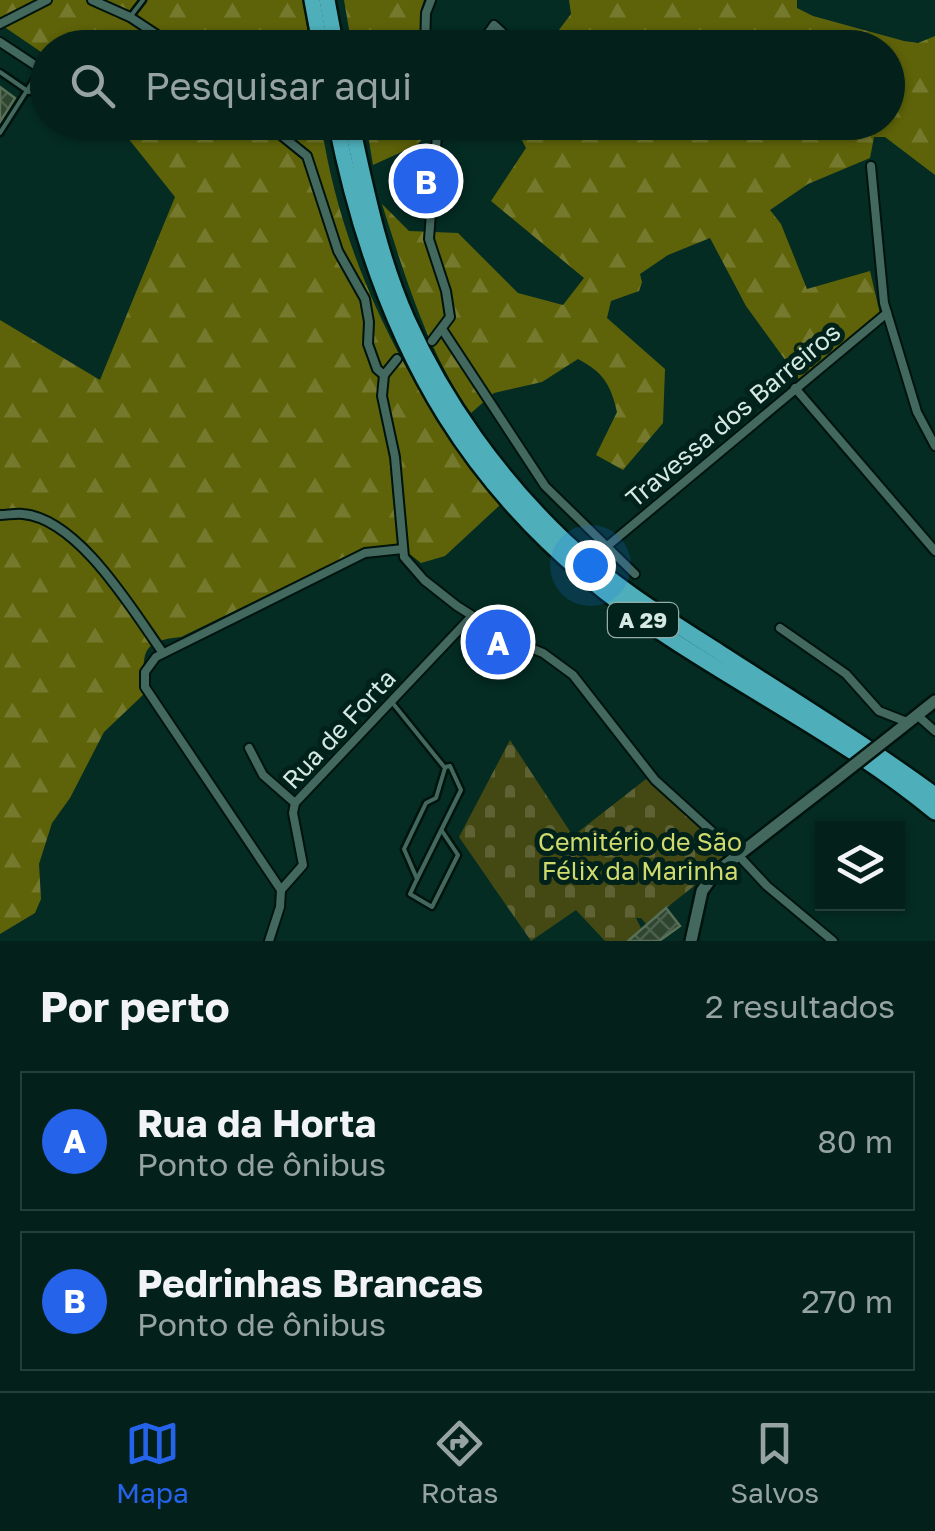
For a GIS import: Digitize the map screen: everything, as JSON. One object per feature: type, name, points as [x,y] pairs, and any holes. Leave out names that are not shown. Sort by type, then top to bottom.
[{"type":"highway","points":[[312,0],[318,30]]},
{"type":"highway","points":[[328,0],[333,30]]},
{"type":"highway","name":"A 29","points":[[340,140],[354,207],[394,323],[430,394],[510,504],[556,551],[663,634],[871,766],[935,812]]},
{"type":"highway","name":"A 29","points":[[354,140],[379,246],[406,318],[461,417],[521,496],[567,543],[614,581],[671,622],[882,756],[935,795]]},
{"type":"main road","points":[[691,941],[702,891],[715,873],[935,701]]},
{"type":"street","points":[[0,24],[47,0]]},
{"type":"street","points":[[92,0],[149,30]]},
{"type":"street","points":[[426,30],[430,0]]},
{"type":"street","points":[[0,42],[30,62]]},
{"type":"street","points":[[287,140],[307,156],[338,251],[365,299],[368,344],[377,370],[384,375]]},
{"type":"street","points":[[432,341],[450,317],[428,239],[436,140]]},
{"type":"street","points":[[871,166],[880,280],[887,313],[917,412],[935,446]]},
{"type":"street","name":"Travessa dos Barreiros","points":[[606,548],[887,313]]},
{"type":"street","points":[[442,329],[544,486],[635,574]]},
{"type":"street","points":[[398,360],[384,375],[382,396],[395,457],[404,556],[424,580],[472,616],[543,653],[573,675],[655,780],[767,886],[833,941]]},
{"type":"street","points":[[795,388],[935,551]]},
{"type":"street","points":[[0,515],[26,514],[58,527],[93,559],[163,653]]},
{"type":"street","points":[[281,890],[145,687],[145,672],[156,656],[365,553],[403,549]]},
{"type":"street","name":"Rua de Forta","points":[[269,941],[280,908],[281,890],[303,866],[292,812],[295,802],[472,616]]},
{"type":"street","points":[[780,628],[846,674],[879,711],[912,719],[935,731]]},
{"type":"street","points":[[249,748],[263,775],[295,802]]},
{"type":"lane","points":[[130,17],[143,0]]},
{"type":"lane","points":[[0,72],[29,92],[0,133]]},
{"type":"lane","points":[[391,702],[445,768]]},
{"type":"lane","points":[[442,831],[458,855],[432,907],[410,894],[461,790],[450,766],[445,768]]},
{"type":"lane","points":[[417,879],[404,849],[426,803],[436,798],[445,768]]},
{"type":"green space","points":[[0,0],[303,0],[307,30],[30,30],[30,44],[0,24]]},
{"type":"green space","points":[[344,0],[424,0],[421,9],[426,30],[349,30]]},
{"type":"green space","points":[[569,0],[797,0],[797,8],[813,16],[864,30],[559,30],[571,14]]},
{"type":"green space","points":[[935,36],[935,175],[889,140],[905,140],[905,41],[918,43]]},
{"type":"green space","points":[[130,140],[324,140],[345,227],[385,326],[437,418],[500,505],[445,556],[421,563],[407,552],[377,546],[181,637],[149,648],[144,662],[143,695],[104,732],[70,798],[52,823],[39,864],[41,899],[35,913],[0,934],[0,320],[100,380],[175,197]]},
{"type":"green space","points":[[369,140],[422,140],[417,145],[373,165]]},
{"type":"green space","points":[[522,140],[873,140],[870,158],[808,184],[770,210],[781,224],[807,289],[870,271],[880,314],[799,379],[746,306],[710,238],[668,255],[640,274],[639,291],[611,301],[607,318],[665,369],[663,423],[623,470],[596,455],[617,412],[605,380],[578,359],[542,382],[494,393],[471,413],[430,339],[382,204],[409,231],[458,233],[518,293],[563,305],[584,278],[491,201],[526,148]]},
{"type":"green space","name":"Cemitério de São Félix da Marinha","points":[[510,740],[573,836],[646,779],[727,852],[694,886],[646,924],[636,918],[641,928],[628,941],[605,941],[576,910],[531,941],[459,837]]},
{"type":"building","points":[[0,87],[15,98],[0,122]]},
{"type":"building","points":[[666,908],[680,926],[659,941],[628,941]]},
{"type":"place","name":"Pedrinhas Brancas","points":[[426,181]]},
{"type":"place","name":"Rua da Horta","points":[[498,642]]}]
